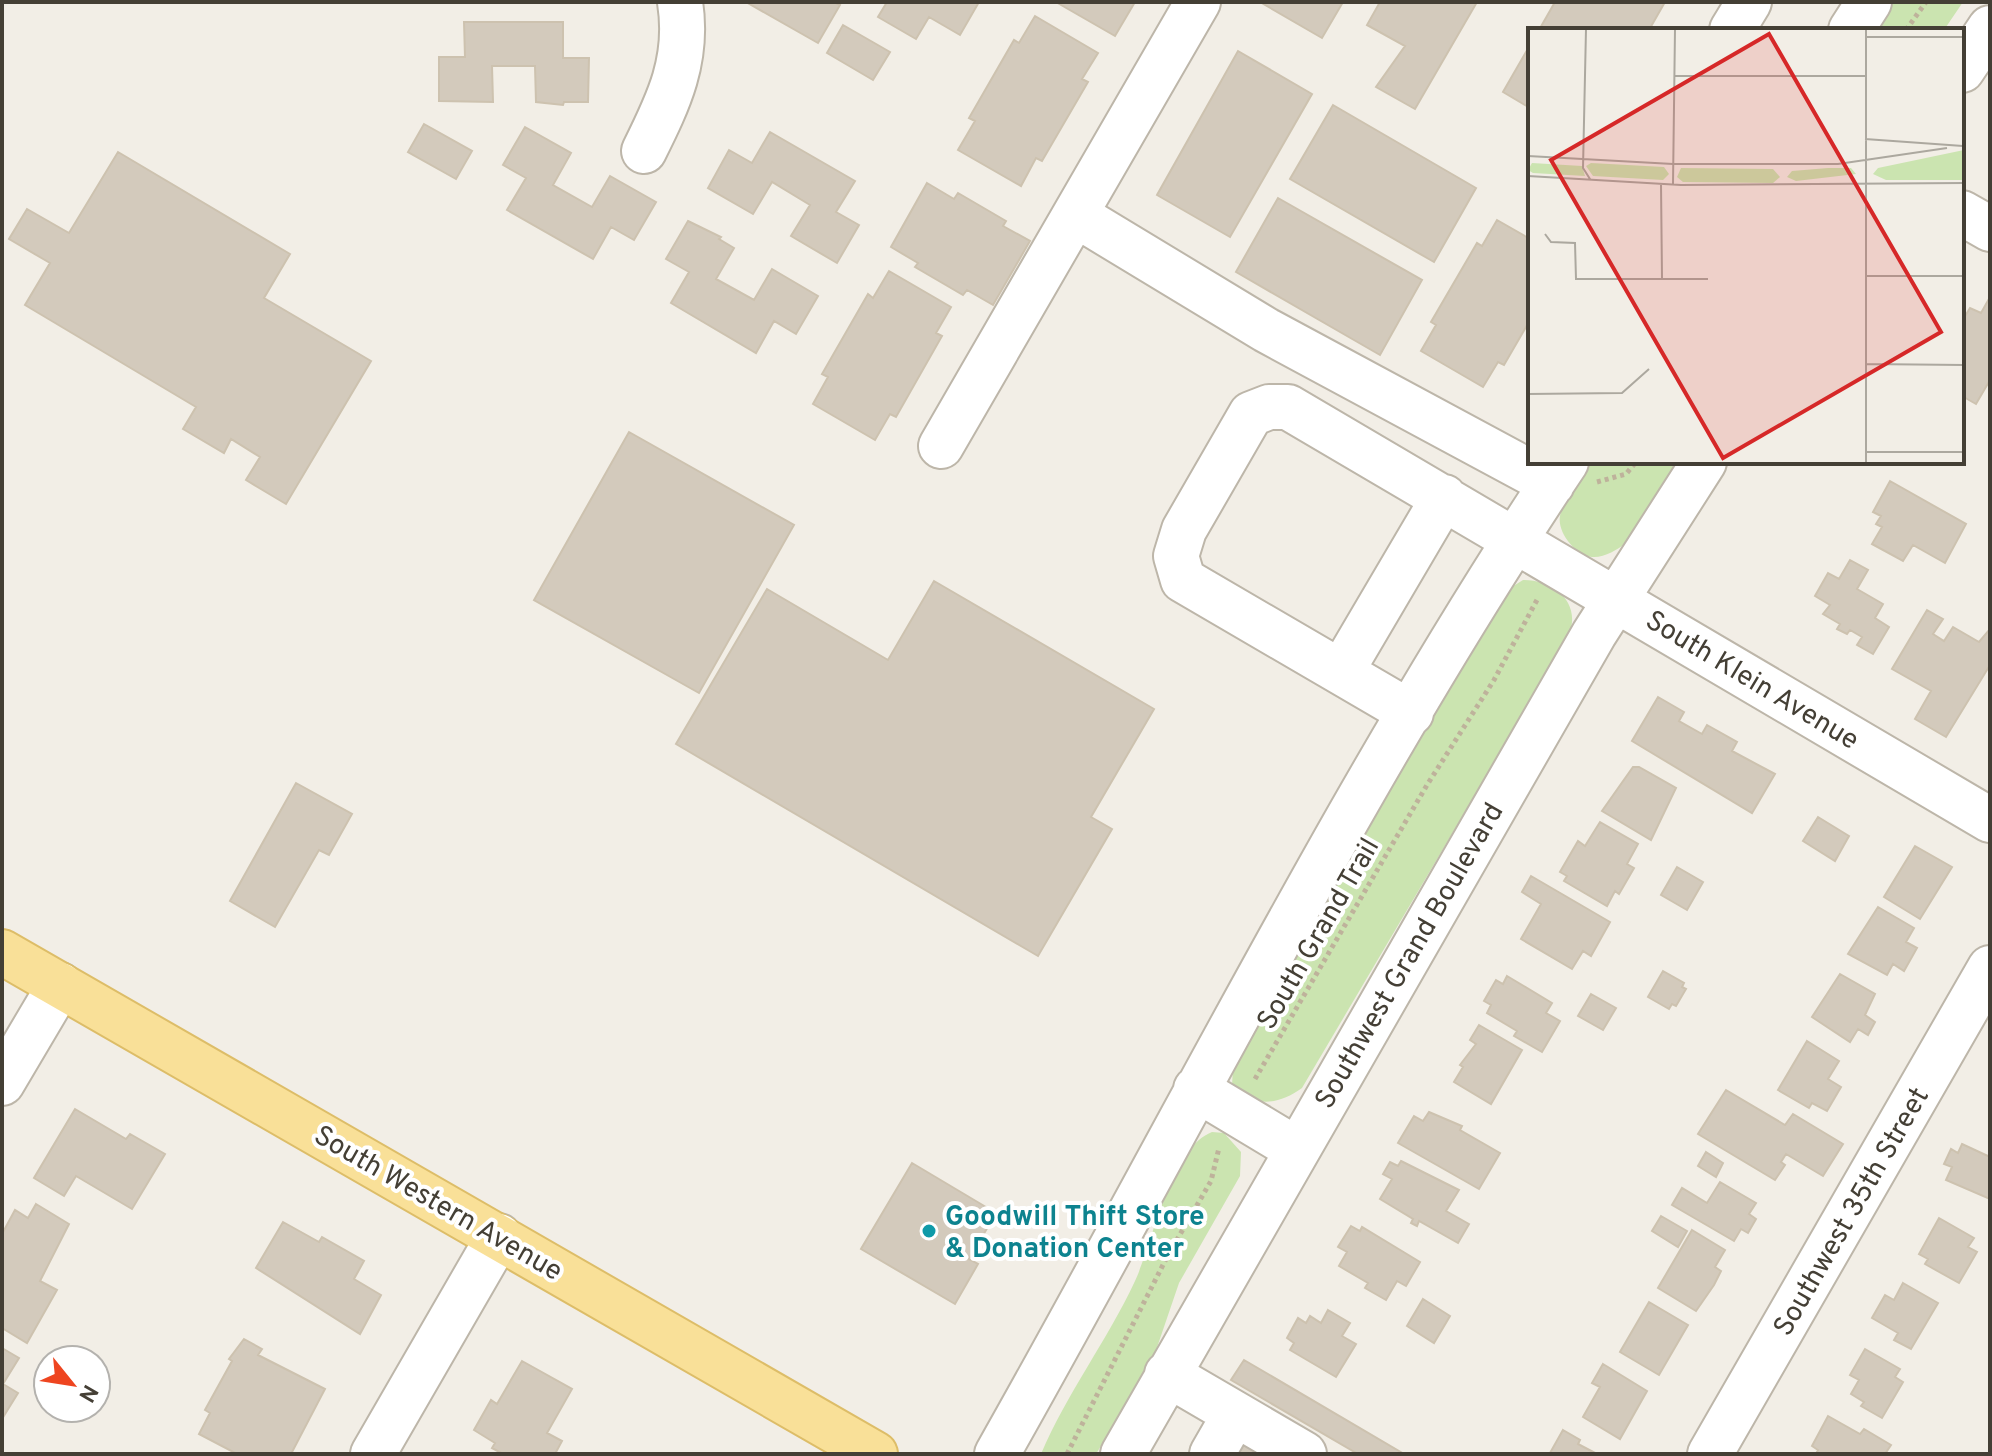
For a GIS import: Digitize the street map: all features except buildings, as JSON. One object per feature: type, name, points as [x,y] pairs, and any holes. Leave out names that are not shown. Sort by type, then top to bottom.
[{"type":"main road","name":"South Western Avenue","points":[[2,952],[875,1454]]},
{"type":"street","points":[[644,151],[673,94],[680,66],[684,38],[680,2]]},
{"type":"street","points":[[941,446],[1198,2]]},
{"type":"street","points":[[1733,28],[1749,2]]},
{"type":"street","points":[[1852,28],[1869,2]]},
{"type":"street","points":[[1964,67],[1990,28]]},
{"type":"street","points":[[1964,214],[1990,229]]},
{"type":"street","points":[[1076,215],[1266,330],[1528,457]]},
{"type":"street","name":"South Klein Avenue","points":[[1411,713],[1183,580],[1176,556],[1184,530],[1251,414],[1269,407],[1288,407],[1516,538],[1990,820]]},
{"type":"street","points":[[997,1454],[1100,1272],[1196,1089],[1411,713],[1516,538],[1569,477],[1542,464]]},
{"type":"street","name":"Southwest Grand Boulevard","points":[[1123,1454],[1616,598],[1703,464]]},
{"type":"street","points":[[1341,672],[1444,497]]},
{"type":"street","name":"Southwest 35th Street","points":[[1710,1454],[1990,968]]},
{"type":"street","points":[[2,1083],[60,985]]},
{"type":"street","points":[[1196,1089],[1296,1149]]},
{"type":"street","points":[[373,1454],[499,1236]]},
{"type":"street","points":[[1167,1374],[1304,1454]]},
{"type":"street","points":[[1212,1454],[1235,1414]]},
{"type":"path","points":[[1907,28],[1926,2]]},
{"type":"path","points":[[1569,477],[1626,474],[1634,464]]},
{"type":"path","name":"South Grand Trail","points":[[1067,1454],[1167,1257],[1211,1181],[1219,1147],[1236,1114],[1420,797],[1494,680],[1557,563]]},
{"type":"green space","points":[[1891,2],[1963,2],[1945,28],[1874,28]]},
{"type":"green space","points":[[1589,464],[1678,464],[1626,543],[1597,557],[1579,552],[1561,529],[1560,516],[1572,488]]},
{"type":"green space","points":[[1523,580],[1546,584],[1564,597],[1572,615],[1567,639],[1302,1088],[1275,1101],[1249,1098],[1232,1086],[1234,1047],[1507,590]]},
{"type":"green space","points":[[1212,1132],[1224,1133],[1241,1152],[1240,1176],[1179,1283],[1151,1365],[1096,1454],[1041,1454],[1135,1281],[1164,1198],[1184,1157],[1197,1142]]},
{"type":"place","name":"Goodwill Thift Store & Donation Center","points":[[929,1231]]}]
